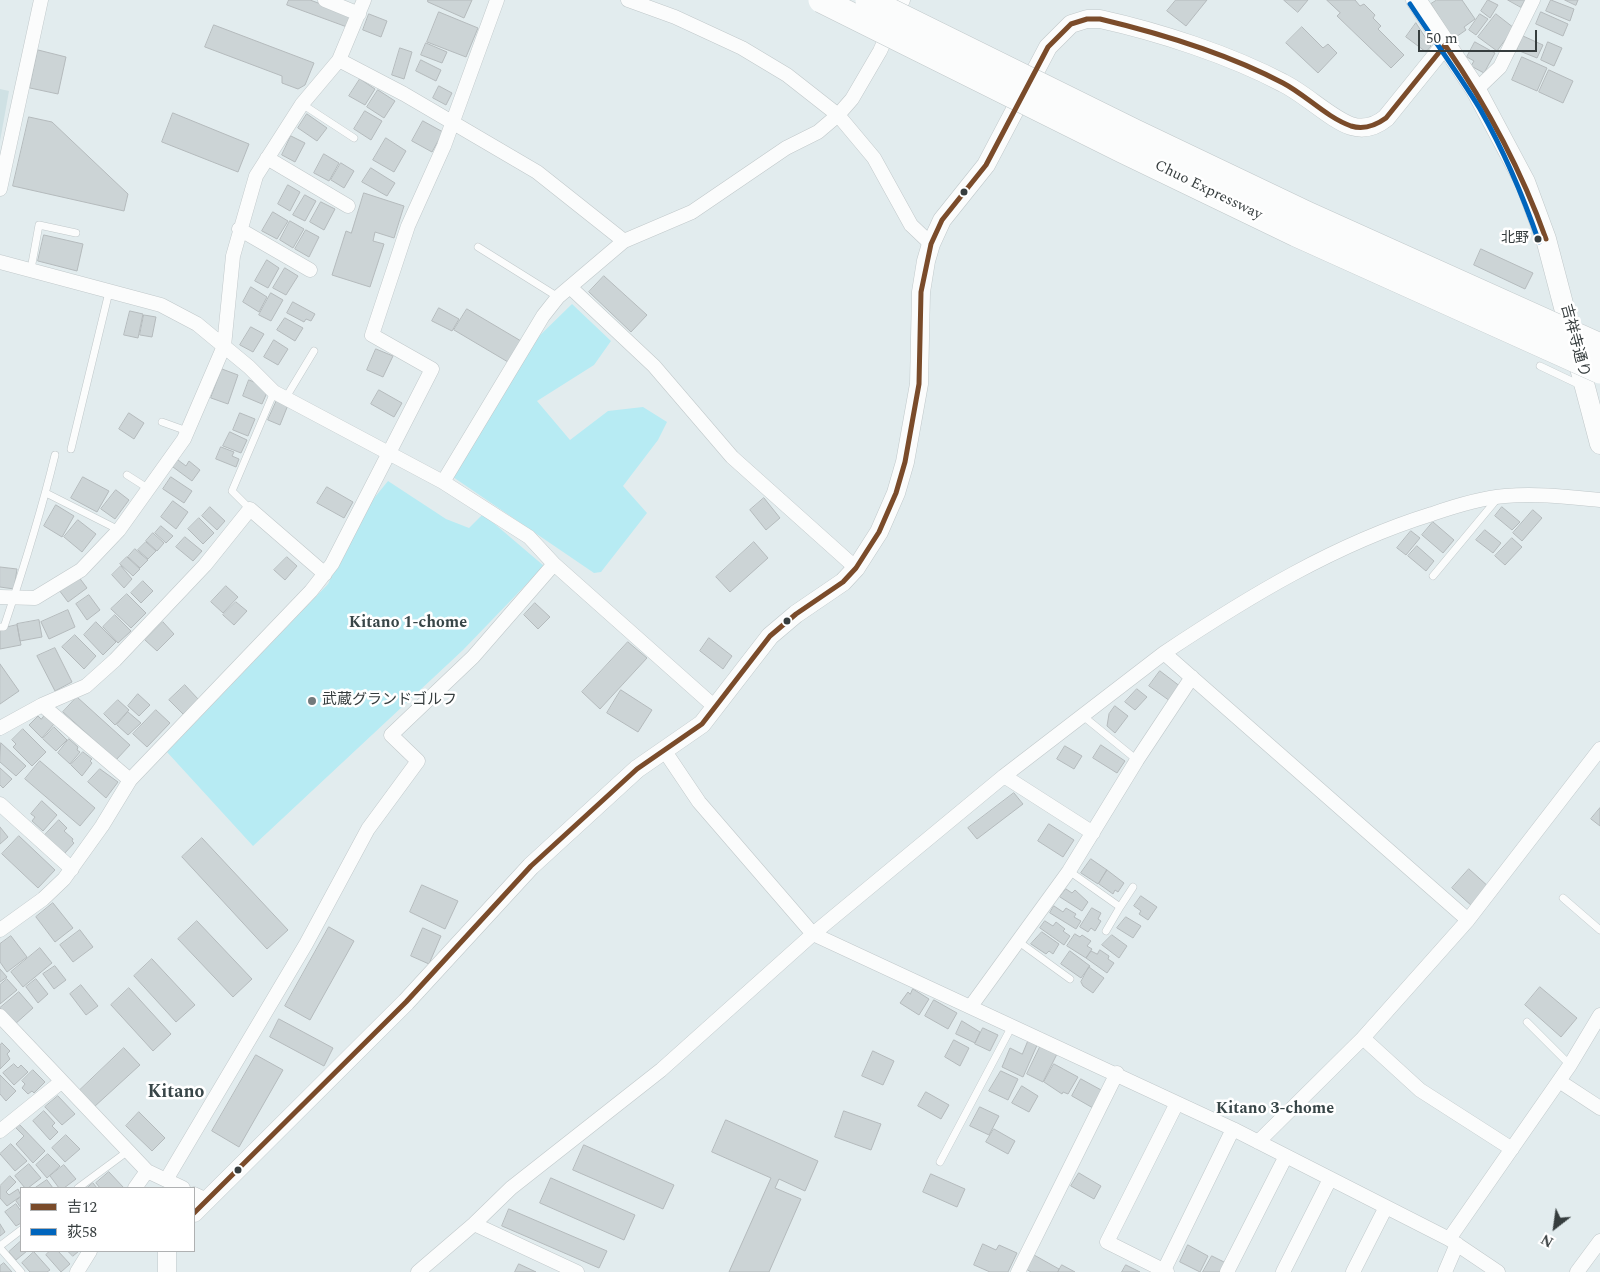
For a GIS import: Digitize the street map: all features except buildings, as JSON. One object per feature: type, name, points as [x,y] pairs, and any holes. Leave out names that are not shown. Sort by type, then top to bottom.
[{"type":"highway","name":"Chuo Expressway","points":[[821,0],[1122,150],[1287,229],[1596,384]]},
{"type":"highway","name":"Chuo Expressway","points":[[868,0],[1135,132],[1307,214],[1600,346]]},
{"type":"main road","name":"吉祥寺通り","points":[[1416,0],[1476,90],[1525,182],[1596,384],[1600,444]]},
{"type":"street","points":[[0,189],[41,0]]},
{"type":"street","points":[[325,0],[359,14]]},
{"type":"street","points":[[7,597],[35,598],[81,570],[119,530],[169,463],[187,431],[224,346],[233,256],[239,229],[256,176],[302,104],[339,60],[364,0]]},
{"type":"street","points":[[0,930],[54,889],[72,869],[102,826],[130,780],[264,641],[325,574],[432,369],[372,335],[408,226],[452,124],[455,111],[497,0]]},
{"type":"street","points":[[628,0],[675,17],[742,48],[787,75],[838,115],[874,158],[911,225],[931,244]]},
{"type":"street","points":[[443,482],[543,316],[558,297],[571,288],[624,241],[692,212],[786,148],[818,132],[838,115],[852,99],[880,51],[903,0]]},
{"type":"street","points":[[1476,90],[1500,67],[1533,0]]},
{"type":"street","points":[[195,1210],[200,1197],[406,1002],[531,866],[637,769],[702,724],[770,636],[796,614],[843,582],[856,568],[870,549],[888,513],[909,445],[919,384],[921,292],[931,244],[942,220],[986,165],[1048,47],[1067,27],[1075,22],[1093,19],[1117,23],[1228,59],[1284,83],[1344,124],[1358,128],[1373,126],[1386,118],[1445,45]]},
{"type":"street","points":[[339,60],[404,94],[452,124],[537,172],[624,241]]},
{"type":"street","points":[[267,158],[348,206]]},
{"type":"street","points":[[239,229],[310,270]]},
{"type":"street","points":[[0,262],[161,305],[197,324],[280,395],[443,482],[529,538],[554,564],[716,708]]},
{"type":"street","points":[[571,288],[654,366],[732,457],[856,568]]},
{"type":"street","points":[[418,1272],[474,1224],[511,1188],[662,1070],[813,934],[1004,776],[1164,653],[1231,609],[1309,566],[1389,527],[1457,506],[1498,498],[1559,496],[1600,500]]},
{"type":"street","points":[[0,728],[42,705],[86,686],[115,660],[205,565],[250,509],[325,574]]},
{"type":"street","points":[[166,1180],[306,944],[368,829],[418,761],[391,735],[473,657],[554,564]]},
{"type":"street","points":[[1164,653],[1468,920]]},
{"type":"street","points":[[971,1006],[1069,871],[1137,760],[1192,677]]},
{"type":"street","points":[[42,705],[130,780]]},
{"type":"street","points":[[1258,1142],[1363,1038],[1468,920],[1600,749]]},
{"type":"street","points":[[664,750],[699,802],[813,934],[1117,1073],[1234,1129],[1453,1242],[1498,1272]]},
{"type":"street","points":[[1004,776],[1093,833]]},
{"type":"street","points":[[0,804],[72,869]]},
{"type":"street","points":[[1445,1272],[1453,1242],[1512,1149],[1570,1065],[1600,1015]]},
{"type":"street","points":[[0,1016],[147,1171],[181,1187]]},
{"type":"street","points":[[1363,1038],[1420,1090],[1512,1149]]},
{"type":"street","points":[[1018,1272],[1117,1073]]},
{"type":"street","points":[[1559,1081],[1600,1108]]},
{"type":"street","points":[[0,1131],[61,1082]]},
{"type":"street","points":[[1177,1103],[1108,1242],[1165,1272],[1234,1129]]},
{"type":"street","points":[[1227,1272],[1286,1156]]},
{"type":"street","points":[[136,1187],[147,1171]]},
{"type":"street","points":[[1283,1272],[1330,1179]]},
{"type":"street","points":[[1354,1272],[1386,1207]]},
{"type":"street","points":[[474,1224],[577,1272]]},
{"type":"street","points":[[1577,1272],[1600,1241]]},
{"type":"street","points":[[77,1272],[89,1252]]},
{"type":"street","points":[[167,1252],[168,1272]]},
{"type":"lane","points":[[302,104],[354,138]]},
{"type":"lane","points":[[31,269],[39,224],[76,233]]},
{"type":"lane","points":[[478,247],[558,297]]},
{"type":"lane","points":[[71,449],[109,292]]},
{"type":"lane","points":[[250,509],[232,491],[280,395],[314,351]]},
{"type":"lane","points":[[1540,366],[1596,384]]},
{"type":"lane","points":[[162,422],[187,431]]},
{"type":"lane","points":[[0,627],[4,627],[7,597],[46,494],[55,455]]},
{"type":"lane","points":[[127,475],[149,489]]},
{"type":"lane","points":[[46,494],[119,530]]},
{"type":"lane","points":[[1433,576],[1498,498]]},
{"type":"lane","points":[[1083,716],[1137,760]]},
{"type":"lane","points":[[1069,871],[1120,907]]},
{"type":"lane","points":[[1106,930],[1133,887]]},
{"type":"lane","points":[[1563,898],[1600,930]]},
{"type":"lane","points":[[1019,942],[1070,979]]},
{"type":"lane","points":[[1527,1022],[1570,1065]]},
{"type":"lane","points":[[940,1162],[1013,1026]]},
{"type":"lane","points":[[79,1187],[128,1151]]},
{"type":"lane","points":[[20,1231],[0,1247],[21,1272]]},
{"type":"shaded area","points":[[0,89],[9,91],[0,141]]},
{"type":"shaded area","points":[[572,304],[611,341],[594,365],[537,401],[570,440],[608,411],[643,407],[667,422],[658,440],[623,486],[647,513],[601,572],[594,573],[453,477],[530,345]]},
{"type":"shaded area","name":"武蔵グランドゴルフ","points":[[388,481],[446,519],[469,528],[483,514],[544,566],[463,650],[253,846],[167,752],[328,584],[362,513]]},
{"type":"transit line","name":"荻58","points":[[1410,4],[1463,82],[1489,125],[1513,174],[1539,242]]},
{"type":"transit line","name":"吉12","points":[[195,1212],[406,1002],[531,866],[637,769],[702,724],[770,636],[796,614],[843,582],[856,568],[879,532],[896,493],[905,462],[919,384],[921,292],[931,244],[942,220],[986,165],[1048,47],[1071,24],[1087,19],[1100,19],[1194,45],[1261,72],[1283,83],[1333,117],[1351,126],[1360,128],[1374,125],[1386,118],[1445,45]]},
{"type":"transit line","name":"吉12","points":[[1445,45],[1475,91],[1502,139],[1526,188],[1546,239]]},
{"type":"place","name":"北野","points":[[1538,239]]},
{"type":"place","name":"武蔵グランドゴルフ","points":[[312,701]]},
{"type":"district","name":"Kitano 1-chome","points":[[408,624]]},
{"type":"district","name":"Kitano","points":[[176,1093]]},
{"type":"district","name":"Kitano 3-chome","points":[[1275,1110]]}]
